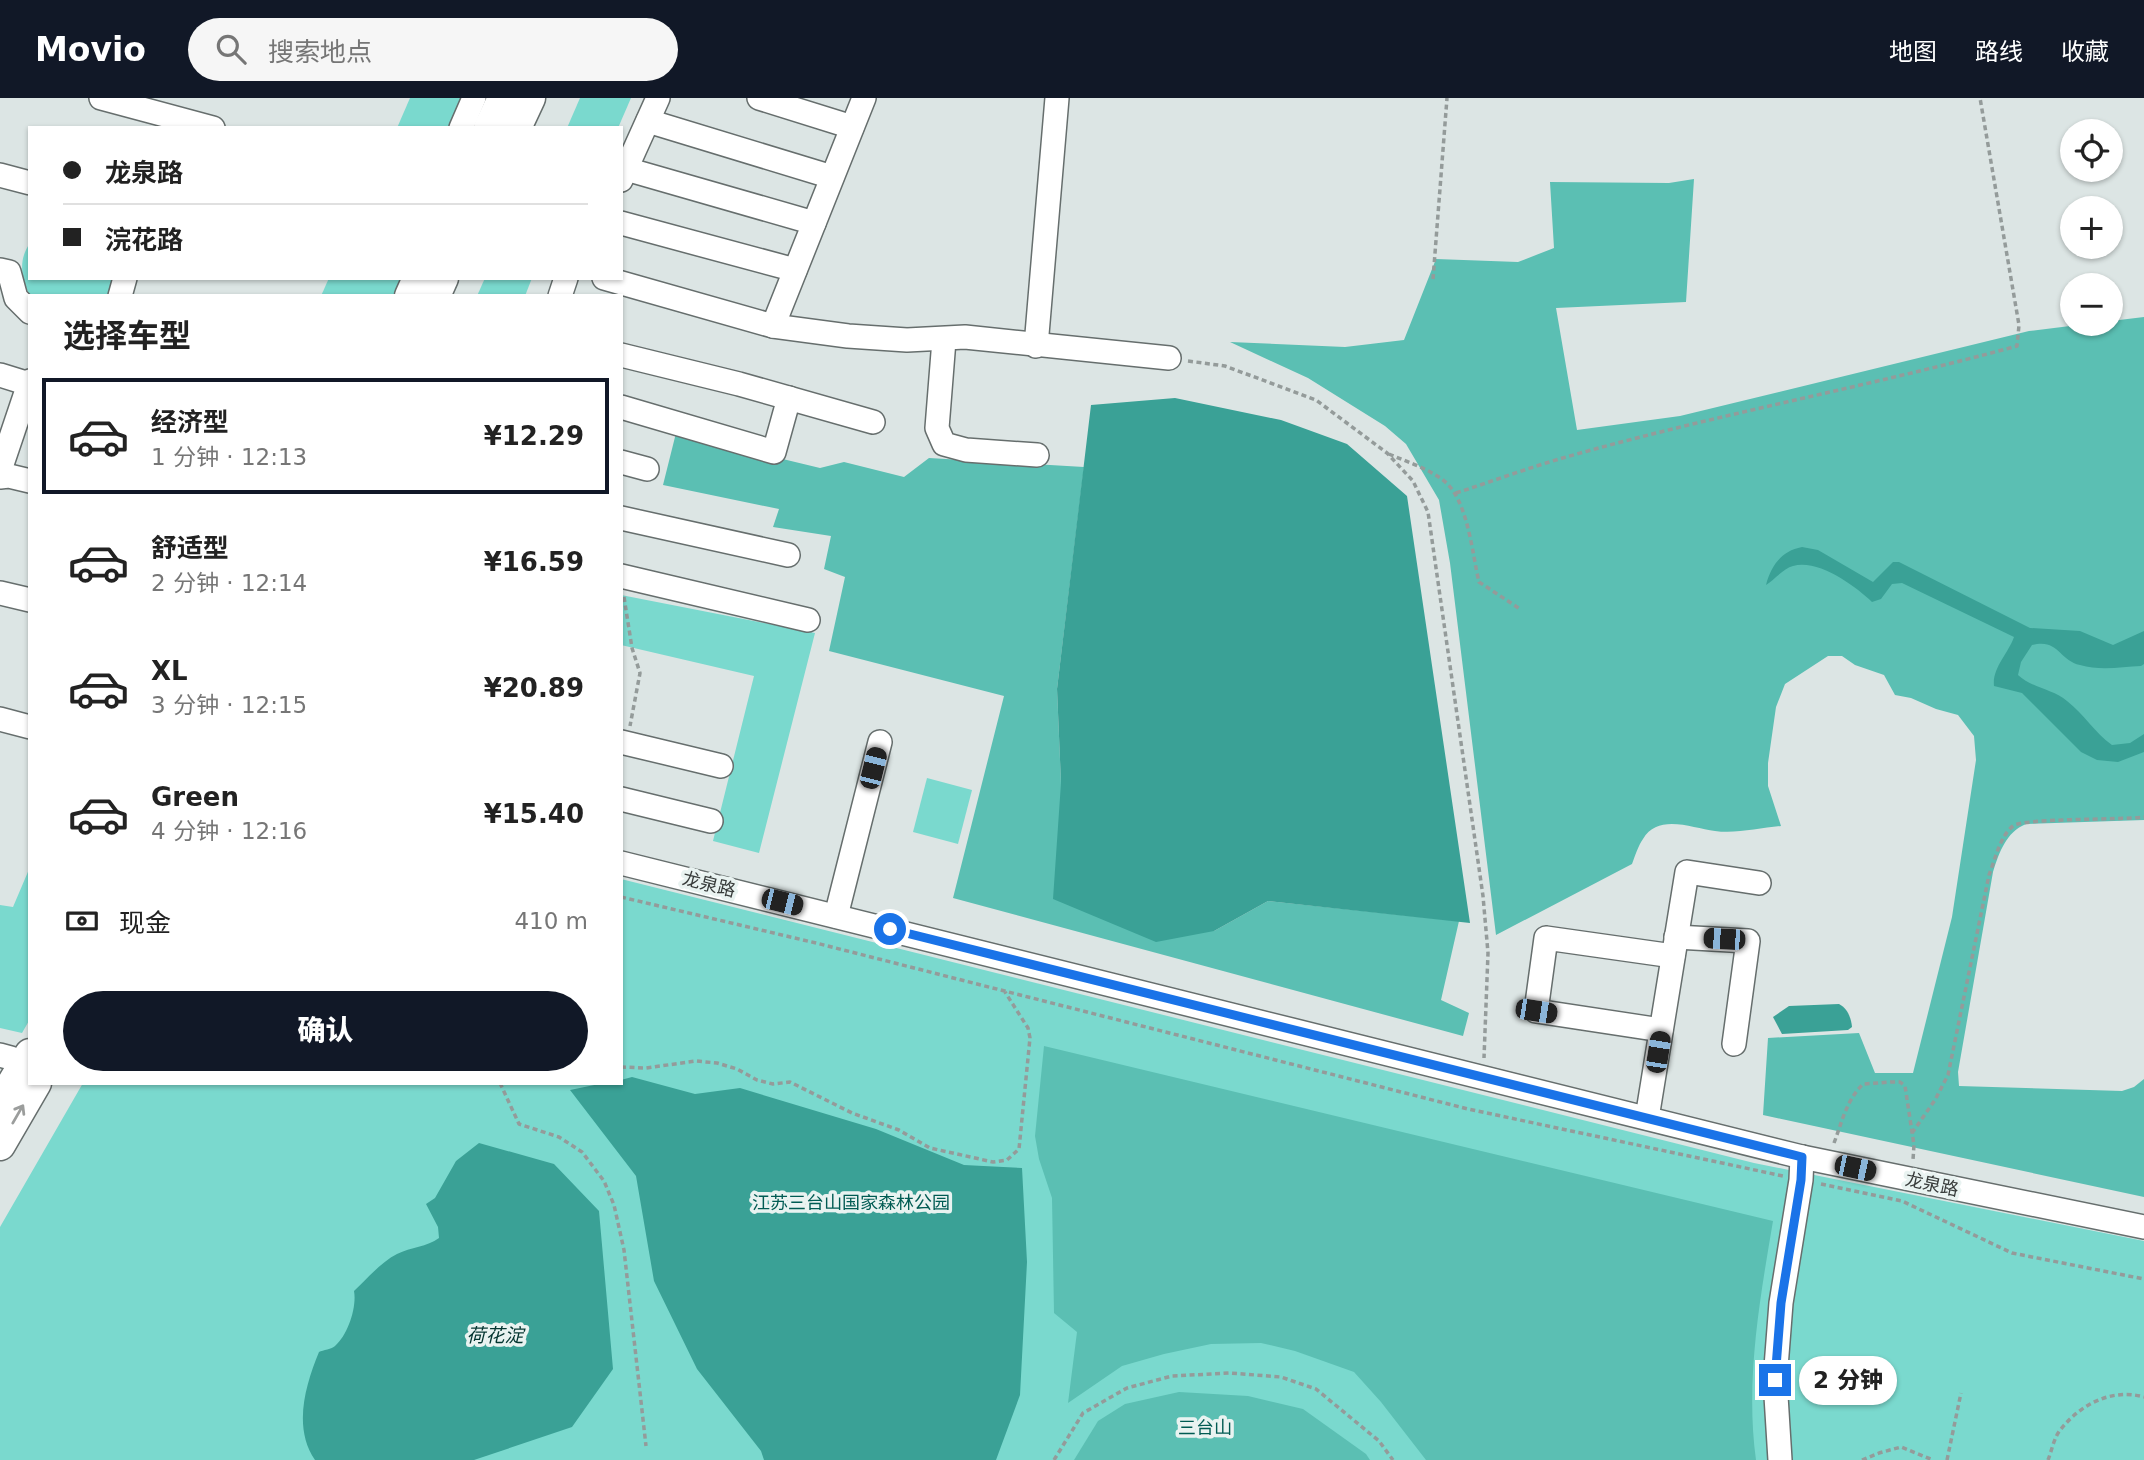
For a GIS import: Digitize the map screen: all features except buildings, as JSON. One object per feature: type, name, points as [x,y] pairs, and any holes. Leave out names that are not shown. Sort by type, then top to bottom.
[{"type":"main road","points":[[490,126],[503,98]]},
{"type":"main road","points":[[517,126],[530,98]]},
{"type":"main road","points":[[0,1104],[25,1063]]},
{"type":"main road","points":[[0,1145],[25,1063]]},
{"type":"street","points":[[101,98],[205,126]]},
{"type":"street","points":[[462,126],[474,98]]},
{"type":"street","points":[[658,98],[624,175],[814,223]]},
{"type":"street","points":[[759,98],[852,127]]},
{"type":"street","points":[[773,326],[863,98]]},
{"type":"street","points":[[1035,346],[1057,98]]},
{"type":"street","points":[[648,121],[832,177]]},
{"type":"street","points":[[0,175],[28,182]]},
{"type":"street","points":[[623,224],[795,270]]},
{"type":"street","points":[[0,270],[9,272],[16,298],[28,310]]},
{"type":"street","points":[[611,280],[773,326],[848,336],[944,340],[965,337],[1169,358]]},
{"type":"street","points":[[944,340],[937,428],[944,444],[966,450],[1037,455]]},
{"type":"street","points":[[623,356],[873,422]]},
{"type":"street","points":[[0,376],[28,383]]},
{"type":"street","points":[[0,470],[28,386]]},
{"type":"street","points":[[623,408],[774,453],[789,398]]},
{"type":"street","points":[[623,463],[647,470]]},
{"type":"street","points":[[0,477],[9,476],[28,481]]},
{"type":"street","points":[[623,518],[788,555]]},
{"type":"street","points":[[624,576],[808,620]]},
{"type":"street","points":[[0,593],[28,600]]},
{"type":"street","points":[[0,719],[28,726]]},
{"type":"street","points":[[836,916],[880,742]]},
{"type":"street","points":[[623,749],[721,766]]},
{"type":"street","points":[[623,799],[711,821]]},
{"type":"street","name":"龙泉路","points":[[623,863],[1802,1157],[2144,1227]]},
{"type":"street","points":[[1647,1118],[1687,872],[1759,883]]},
{"type":"street","points":[[1661,1030],[1536,1011],[1546,938],[1675,946],[1748,941],[1734,1044]]},
{"type":"street","points":[[0,1041],[25,1063]]},
{"type":"street","points":[[1780,1460],[1775,1380],[1781,1303],[1801,1180],[1802,1157]]},
{"type":"path","points":[[1433,279],[1447,98]]},
{"type":"path","points":[[1456,493],[1590,451],[1775,404],[1933,369],[2017,346],[2019,325],[1980,98]]},
{"type":"path","points":[[1169,358],[1225,366],[1316,400],[1387,453],[1413,481],[1428,512],[1483,896],[1488,953],[1484,1077]]},
{"type":"path","points":[[1387,453],[1419,466],[1444,481],[1456,493],[1479,582],[1520,609]]},
{"type":"path","points":[[623,749],[640,679],[625,610],[624,576]]},
{"type":"path","points":[[1912,1133],[1935,1100],[1948,1075],[1989,875],[2008,831],[2014,824],[2025,821],[2144,817]]},
{"type":"path","points":[[623,897],[816,943],[1468,1109],[1902,1201],[2012,1253],[2144,1279]]},
{"type":"path","points":[[623,1066],[646,1068],[696,1061],[717,1063],[737,1069],[757,1080],[773,1084],[790,1082],[852,1113],[899,1130],[930,1148],[993,1162],[1007,1160],[1019,1149],[1030,1038],[1028,1028],[1004,991]]},
{"type":"path","points":[[1828,1162],[1847,1104],[1853,1094],[1863,1084],[1899,1082],[1905,1086],[1912,1133],[1914,1153],[1910,1179]]},
{"type":"path","points":[[501,1085],[519,1124],[559,1137],[582,1152],[604,1181],[614,1205],[624,1250],[646,1446]]},
{"type":"path","points":[[1054,1460],[1083,1413],[1127,1388],[1172,1376],[1230,1373],[1281,1377],[1316,1389],[1379,1441],[1393,1460]]},
{"type":"path","points":[[1947,1460],[1961,1393]]},
{"type":"path","points":[[2048,1460],[2059,1431],[2084,1407],[2107,1395],[2144,1397]]},
{"type":"path","points":[[1863,1460],[1879,1452],[1901,1447],[1930,1459]]},
{"type":"green space","points":[[410,98],[467,98],[455,126],[398,126]]},
{"type":"green space","points":[[580,98],[631,98],[619,126],[568,126]]},
{"type":"green space","points":[[1694,179],[1686,302],[1556,308],[1577,430],[1680,416],[2029,331],[2060,327],[2060,336],[2123,336],[2123,320],[2144,317],[2144,820],[2026,824],[2008,838],[1993,872],[1958,1072],[1959,1086],[2122,1091],[2134,1087],[2144,1079],[2144,1197],[1763,1115],[1768,1038],[1859,1033],[1875,1073],[1913,1073],[1952,917],[1976,760],[1974,736],[1958,715],[1895,695],[1884,675],[1855,665],[1842,656],[1828,656],[1785,684],[1776,707],[1768,763],[1768,786],[1781,826],[1731,832],[1676,824],[1657,826],[1643,839],[1632,864],[1496,935],[1450,563],[1439,500],[1406,444],[1385,426],[1308,378],[1230,342],[1345,347],[1404,340],[1436,259],[1518,262],[1554,248],[1550,182],[1669,183]]},
{"type":"green space","points":[[28,246],[28,280],[117,280],[112,294],[29,294],[22,269]]},
{"type":"green space","points":[[328,280],[401,280],[395,294],[322,294]]},
{"type":"green space","points":[[484,280],[531,280],[526,294],[478,294]]},
{"type":"green space","points":[[676,433],[820,468],[844,462],[904,477],[929,458],[1084,467],[1057,689],[1061,783],[1214,931],[1268,901],[1459,921],[1441,1000],[1469,1013],[1463,1036],[953,898],[1004,696],[829,651],[845,577],[824,569],[831,536],[773,527],[779,509],[663,485]]},
{"type":"green space","points":[[623,595],[815,633],[759,853],[713,841],[754,676],[623,645]]},
{"type":"green space","points":[[927,778],[972,790],[958,844],[913,832]]},
{"type":"green space","points":[[28,872],[28,1022],[22,1033],[0,1028],[0,905],[13,907]]},
{"type":"green space","name":"江苏三台山国家森林公园","points":[[623,880],[1754,1163],[2144,1241],[2144,1460],[0,1460],[0,1227],[82,1085],[623,1085]]},
{"type":"green space","points":[[1044,1046],[1773,1221],[1753,1370],[1756,1460],[1426,1460],[1354,1372],[1295,1351],[1261,1343],[1211,1344],[1122,1366],[1068,1403],[1077,1332],[1054,1313],[1052,1198],[1039,1159],[1035,1136]]},
{"type":"green space","name":"三台山","points":[[1179,1392],[1248,1396],[1303,1409],[1366,1454],[1370,1460],[1074,1460],[1098,1421],[1125,1404]]},
{"type":"water","points":[[1175,398],[1281,420],[1347,444],[1407,496],[1470,923],[1268,901],[1214,931],[1156,942],[1053,899],[1061,783],[1057,689],[1091,405]]},
{"type":"water","points":[[1802,547],[1818,550],[1873,582],[1893,562],[1899,562],[2030,628],[2080,631],[2113,645],[2144,631],[2144,664],[2141,666],[2088,667],[2067,659],[2048,644],[2041,644],[2032,645],[2021,662],[2018,675],[2067,701],[2112,745],[2130,743],[2144,734],[2144,752],[2118,762],[2097,760],[2081,752],[2022,693],[1994,686],[1998,667],[2014,637],[1902,583],[1892,584],[1881,599],[1872,602],[1836,575],[1814,566],[1803,565],[1790,567],[1766,585],[1778,560],[1788,552]]},
{"type":"water","points":[[1839,1004],[1850,1016],[1852,1027],[1848,1030],[1782,1034],[1773,1017],[1789,1006]]},
{"type":"water","points":[[632,1077],[695,1094],[740,1088],[876,1129],[964,1165],[1022,1168],[1027,1262],[1020,1395],[996,1460],[764,1460],[761,1451],[697,1369],[654,1281],[636,1176],[570,1090],[594,1085],[623,1085],[623,1079]]},
{"type":"water","name":"荷花淀","points":[[479,1143],[554,1164],[599,1211],[613,1369],[572,1427],[474,1460],[315,1460],[308,1448],[303,1421],[309,1379],[319,1352],[334,1347],[340,1341],[353,1313],[354,1291],[374,1271],[397,1254],[439,1238],[438,1227],[426,1204],[435,1198],[456,1161]]},
{"type":"route","points":[[890,929],[1802,1157],[1801,1180],[1781,1303],[1775,1380]]}]
